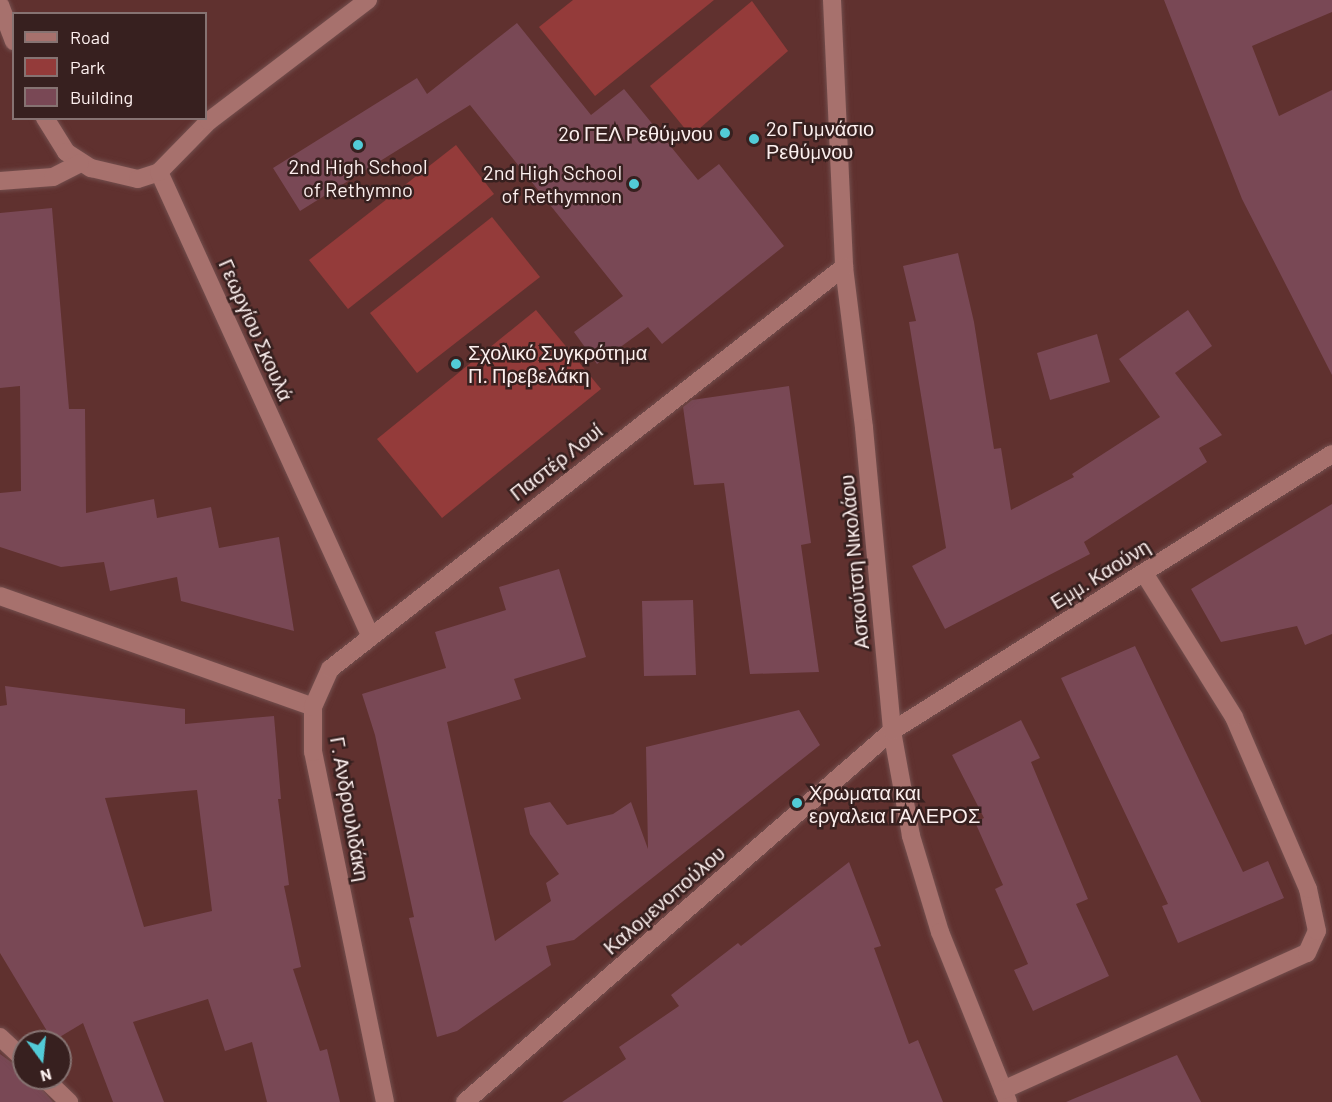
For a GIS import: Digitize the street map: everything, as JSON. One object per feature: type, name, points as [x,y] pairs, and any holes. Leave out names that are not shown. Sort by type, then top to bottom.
[{"type":"street","points":[[46,120],[58,143],[80,163],[125,178],[138,179],[159,172],[209,121],[368,0]]},
{"type":"street","name":"Ασκούτση Νικολάου","points":[[832,0],[844,267],[864,428],[892,731],[911,836],[940,932],[1006,1096]]},
{"type":"street","points":[[0,5],[12,36]]},
{"type":"street","points":[[0,181],[53,177],[80,163]]},
{"type":"street","name":"Γεωργίου Σκουλά","points":[[159,172],[370,634]]},
{"type":"street","name":"Παστέρ Λουί","points":[[313,707],[330,669],[370,634],[844,267]]},
{"type":"street","name":"Εμμ. Καούνη","points":[[892,731],[1332,454]]},
{"type":"street","points":[[1006,1096],[1307,953],[1317,931],[1308,889],[1234,717],[1144,573]]},
{"type":"street","points":[[0,596],[313,707]]},
{"type":"street","name":"Γ. Ανδρουλιδάκη","points":[[313,707],[313,753],[386,1102]]},
{"type":"street","name":"Καλομενοπούλου","points":[[465,1102],[892,731]]},
{"type":"street","points":[[0,1037],[12,1048]]},
{"type":"street","points":[[56,1090],[69,1102]]},
{"type":"green space","points":[[573,0],[714,0],[595,96],[539,27]]},
{"type":"green space","points":[[752,1],[788,51],[691,136],[650,86]]},
{"type":"green space","points":[[456,145],[494,194],[348,309],[309,260]]},
{"type":"green space","points":[[492,217],[540,277],[417,373],[370,313]]},
{"type":"green space","points":[[536,310],[601,389],[442,518],[377,439]]},
{"type":"building","points":[[1164,0],[1332,0],[1332,12],[1252,46],[1279,116],[1332,90],[1332,375],[1242,199]]},
{"type":"building","name":"2nd High School of Rethymnon","points":[[517,23],[591,115],[624,89],[698,180],[719,164],[784,246],[662,344],[648,327],[597,364],[574,332],[623,296],[470,105],[300,211],[273,168],[417,78],[427,94]]},
{"type":"building","points":[[52,208],[69,409],[85,409],[86,513],[154,499],[157,518],[211,507],[219,548],[279,537],[294,631],[181,601],[177,577],[110,591],[104,562],[61,567],[0,547],[0,493],[21,491],[20,386],[0,388],[0,213]]},
{"type":"building","points":[[958,253],[974,322],[994,449],[1001,448],[1011,510],[1074,477],[1072,474],[1160,417],[1119,359],[1188,310],[1212,346],[1175,373],[1222,435],[1199,448],[1207,462],[1084,542],[1090,554],[945,629],[912,566],[946,548],[909,322],[916,321],[903,266]]},
{"type":"building","points":[[1097,334],[1110,382],[1050,400],[1037,353]]},
{"type":"building","points":[[789,386],[811,543],[801,545],[819,672],[750,674],[724,483],[694,485],[683,407],[692,400]]},
{"type":"building","points":[[1332,504],[1332,634],[1305,645],[1297,626],[1221,642],[1191,589]]},
{"type":"building","points":[[559,569],[586,657],[514,679],[521,699],[447,722],[495,941],[551,901],[546,883],[559,874],[530,834],[524,808],[550,802],[567,825],[613,814],[631,802],[648,849],[646,747],[799,710],[820,745],[574,940],[546,946],[551,965],[457,1031],[437,1037],[409,918],[414,917],[375,735],[362,694],[446,668],[435,632],[506,610],[499,587]]},
{"type":"building","points":[[693,600],[696,675],[644,676],[642,601]]},
{"type":"building","points":[[1135,646],[1243,872],[1268,861],[1284,898],[1178,943],[1162,906],[1168,904],[1061,678]]},
{"type":"building","points":[[5,686],[185,709],[185,724],[274,716],[281,799],[278,799],[289,885],[284,886],[301,967],[293,969],[320,1051],[327,1049],[340,1102],[267,1102],[252,1042],[225,1051],[208,999],[133,1022],[164,1102],[113,1102],[83,1023],[71,1030],[46,1030],[0,953],[0,706],[7,705]],"holes":[[[197,790],[212,911],[144,927],[105,798]]]},
{"type":"building","points":[[1021,720],[1040,758],[1031,762],[1088,899],[1076,904],[1109,976],[1033,1011],[1014,970],[1028,964],[995,889],[1003,885],[975,822],[984,818],[952,755]]},
{"type":"building","points":[[849,862],[881,946],[874,948],[909,1044],[918,1040],[943,1102],[562,1102],[626,1059],[619,1047],[679,1006],[671,995],[738,943],[741,946]]},
{"type":"building","points":[[0,1054],[12,1062],[12,1090],[43,1090],[53,1102],[0,1102]]},
{"type":"building","points":[[1177,1055],[1201,1102],[1066,1102]]},
{"type":"place","name":"2ο ΓΕΛ Ρεθύμνου","points":[[725,133]]},
{"type":"place","name":"2ο Γυμνάσιο Ρεθύμνου","points":[[754,139]]},
{"type":"place","name":"2nd High School of Rethymno","points":[[358,145]]},
{"type":"place","name":"2nd High School of Rethymnon","points":[[634,184]]},
{"type":"place","name":"Σχολικό Συγκρότημα Π. Πρεβελάκη","points":[[456,364]]},
{"type":"place","name":"Χρωματα και εργαλεια ΓΑΛΕΡΟΣ","points":[[797,803]]}]
